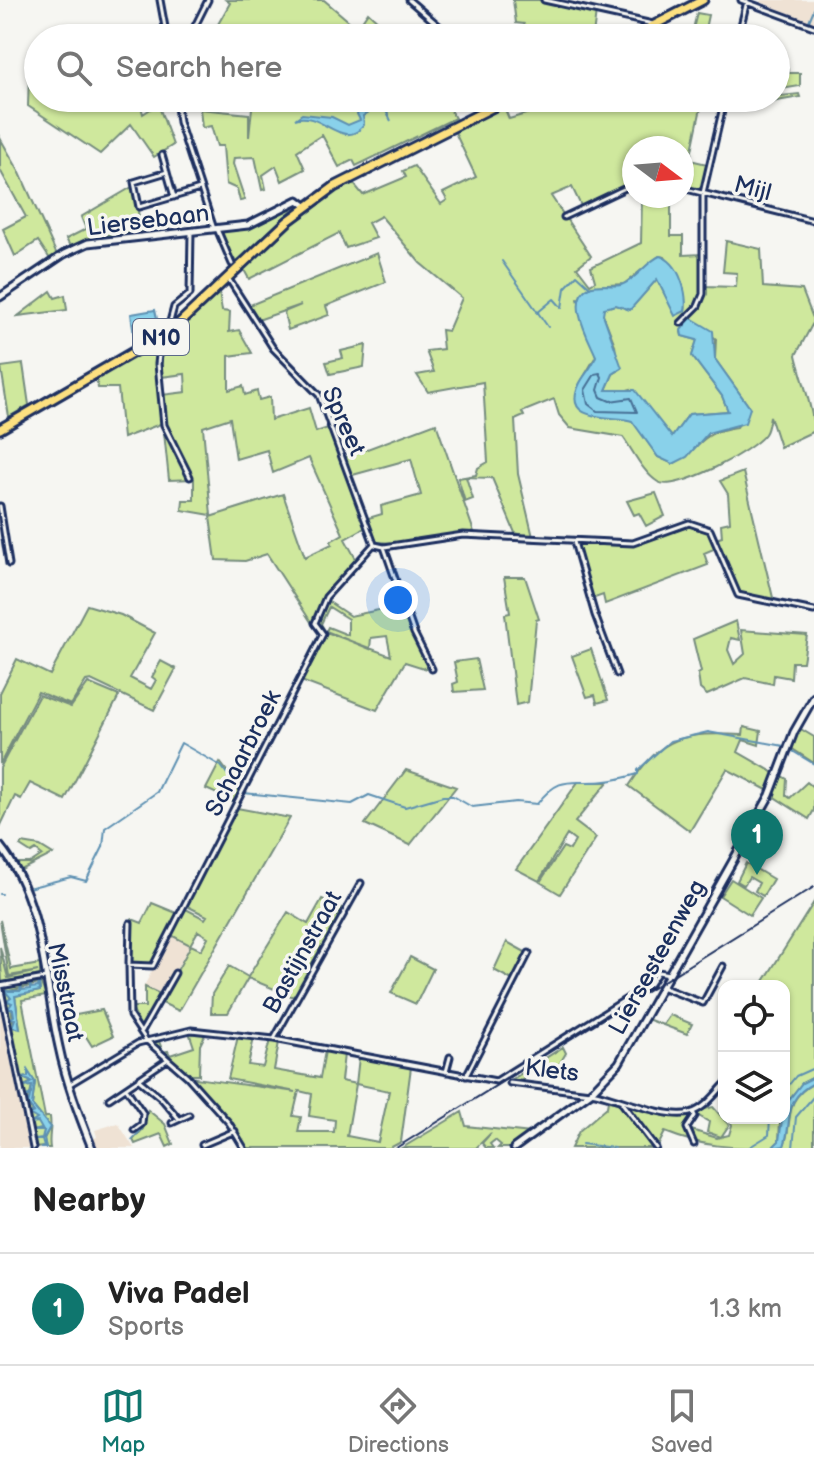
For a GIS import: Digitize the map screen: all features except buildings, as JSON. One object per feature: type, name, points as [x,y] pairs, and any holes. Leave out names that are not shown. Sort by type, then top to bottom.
[{"type":"main road","points":[[658,24],[682,8],[703,0]]},
{"type":"main road","name":"N10","points":[[0,428],[161,337],[305,205],[324,192],[480,112]]},
{"type":"main road","name":"N10","points":[[0,428],[168,329],[228,277]]},
{"type":"street","points":[[160,0],[164,24]]},
{"type":"street","points":[[196,24],[208,0]]},
{"type":"street","points":[[409,0],[437,24]]},
{"type":"street","points":[[544,0],[652,24]]},
{"type":"street","points":[[741,0],[814,27]]},
{"type":"street","points":[[741,24],[747,1]]},
{"type":"street","points":[[180,112],[201,189],[232,264]]},
{"type":"street","points":[[681,323],[702,298],[703,193],[722,112]]},
{"type":"street","points":[[162,155],[174,197]]},
{"type":"street","points":[[167,172],[134,182],[139,207],[201,189]]},
{"type":"street","points":[[564,217],[622,190]]},
{"type":"street","name":"Mijl","points":[[694,191],[814,221]]},
{"type":"street","name":"Liersebaan","points":[[0,297],[81,245],[257,222],[298,200],[305,205]]},
{"type":"street","points":[[168,329],[174,307],[190,294],[191,231]]},
{"type":"street","name":"Spreet","points":[[228,277],[273,348],[319,395],[374,544]]},
{"type":"street","points":[[161,337],[158,364],[164,425],[190,477]]},
{"type":"street","points":[[0,506],[9,564]]},
{"type":"street","points":[[374,544],[384,547],[463,535],[515,535],[574,542],[638,542],[686,523],[700,525],[710,530],[738,595],[814,611]]},
{"type":"street","points":[[574,542],[595,615],[617,674]]},
{"type":"street","name":"Schaarbroek","points":[[129,965],[153,966],[323,634],[315,623],[323,600],[374,544]]},
{"type":"street","points":[[384,547],[414,633],[432,669]]},
{"type":"street","name":"Liersesteenweg","points":[[514,1148],[590,1093],[619,1063],[770,795],[788,748],[814,697]]},
{"type":"street","name":"Misstraat","points":[[0,846],[18,874],[28,900],[70,1084],[92,1148]]},
{"type":"street","name":"Bastijnstraat","points":[[274,1039],[361,883]]},
{"type":"street","points":[[130,923],[129,1013],[148,1041],[199,1088],[235,1131],[244,1148]]},
{"type":"street","points":[[466,1076],[529,953]]},
{"type":"street","points":[[662,987],[703,1003],[723,966]]},
{"type":"street","name":"Bastijnstraat","points":[[70,1084],[138,1043],[191,1030],[274,1039],[496,1081],[650,984],[658,972],[669,974]]},
{"type":"street","points":[[142,1031],[175,973]]},
{"type":"street","points":[[33,1148],[0,986],[45,978]]},
{"type":"street","points":[[446,1072],[450,1057]]},
{"type":"street","points":[[109,1099],[167,1060]]},
{"type":"street","points":[[139,1080],[162,1099],[179,1119]]},
{"type":"street","name":"Klets","points":[[510,1083],[590,1093],[622,1103],[693,1112]]},
{"type":"street","points":[[126,1088],[143,1116],[142,1124],[134,1130]]},
{"type":"street","points":[[694,1144],[687,1128],[695,1116],[693,1112],[708,1103],[718,1092]]},
{"type":"street","points":[[622,1103],[656,1148]]},
{"type":"street","points":[[172,1123],[189,1115]]},
{"type":"street","points":[[202,1145],[235,1131]]},
{"type":"shaded area","points":[[814,0],[814,23],[760,2]]},
{"type":"shaded area","points":[[171,935],[190,945],[162,995],[143,988]]},
{"type":"shaded area","points":[[0,975],[4,989],[35,1148],[0,1148]]},
{"type":"shaded area","points":[[118,1123],[134,1148],[94,1148],[91,1139],[97,1137],[95,1130]]},
{"type":"green space","points":[[226,0],[324,0],[352,24],[218,24],[230,3]]},
{"type":"green space","points":[[513,0],[539,0],[596,11],[594,24],[516,23]]},
{"type":"green space","points":[[368,12],[381,24],[360,24]]},
{"type":"green space","points":[[697,13],[708,15],[706,24],[694,24]]},
{"type":"green space","points":[[790,73],[800,73],[800,86],[790,88]]},
{"type":"green space","points":[[37,112],[161,112],[173,145],[154,157],[131,124],[100,154]]},
{"type":"green space","points":[[200,112],[249,114],[249,137],[252,112],[451,112],[455,118],[356,166],[353,160],[339,167],[322,135],[297,151],[305,169],[282,181],[276,166],[263,175],[266,189],[262,190],[255,157],[234,158],[233,164],[245,200],[240,201],[237,189],[226,184],[223,146],[217,146],[211,126],[202,128]]},
{"type":"green space","points":[[481,112],[506,112],[509,119],[529,112],[700,112],[694,141],[694,136],[622,136],[622,188],[582,208],[572,187],[551,196],[591,256],[577,267],[590,284],[595,281],[591,267],[641,243],[642,208],[671,208],[671,236],[683,236],[683,255],[702,254],[704,286],[736,287],[737,273],[723,272],[726,241],[761,249],[763,287],[802,290],[814,321],[796,355],[814,431],[780,447],[770,416],[765,434],[746,450],[696,476],[667,484],[658,482],[648,474],[623,437],[570,428],[559,415],[554,399],[522,412],[524,416],[515,420],[518,474],[533,537],[515,533],[492,478],[466,477],[473,499],[465,502],[458,478],[476,475],[478,468],[488,462],[483,382],[428,392],[417,375],[434,372],[426,351],[443,349],[441,330],[448,331],[462,298],[420,263],[381,216],[368,223],[376,238],[346,248],[339,233],[249,279],[243,268],[255,256],[294,221],[350,179],[363,195],[406,177],[403,171],[414,166],[441,204],[447,200],[443,193],[476,177],[452,126]],"holes":[[[659,256],[665,257],[683,290],[685,311],[673,310],[657,279],[630,309],[616,305],[603,308],[615,345],[618,371],[613,374],[606,390],[617,393],[631,389],[672,437],[689,414],[728,411],[722,396],[692,356],[697,340],[682,336],[681,332],[691,318],[716,339],[715,359],[750,408],[737,427],[707,437],[673,464],[658,457],[632,420],[613,417],[578,387],[596,356],[578,299],[592,286],[624,284]]]},
{"type":"green space","points":[[0,138],[20,173],[57,255],[50,259],[38,241],[15,256],[3,229],[26,217],[0,170]]},
{"type":"green space","points":[[694,161],[707,164],[701,192],[694,190]]},
{"type":"green space","points":[[132,187],[140,220],[155,216],[161,228],[99,236],[70,246],[66,239],[86,229],[81,217]]},
{"type":"green space","points":[[292,207],[236,262],[224,242],[222,230],[254,226]]},
{"type":"green space","points":[[377,253],[386,282],[326,306],[329,315],[288,330],[284,312],[301,305],[258,320],[250,305]]},
{"type":"green space","points":[[51,291],[55,298],[65,295],[67,310],[18,316]]},
{"type":"green space","points":[[219,292],[222,311],[230,312],[229,332],[239,330],[252,353],[229,356],[229,390],[243,386],[245,395],[257,391],[259,400],[270,397],[271,420],[309,408],[316,432],[328,428],[366,527],[345,539],[356,559],[323,596],[313,625],[267,554],[245,561],[216,560],[210,517],[283,494],[305,557],[332,544],[331,541],[343,534],[309,458],[273,473],[267,450],[236,459],[230,418],[203,427],[211,515],[182,510],[183,500],[194,500],[194,479],[169,480],[163,423],[123,438],[118,388],[98,388],[96,378],[161,340],[157,361],[162,395],[186,392],[185,374],[161,377],[163,339]]},
{"type":"green space","points":[[366,345],[364,367],[330,374],[326,362],[343,358],[341,351]]},
{"type":"green space","points":[[23,364],[29,405],[9,417],[1,367]]},
{"type":"green space","points":[[436,423],[474,532],[394,543],[377,542],[365,519],[382,514],[381,506],[421,495],[411,459],[349,476],[343,458]]},
{"type":"green space","points":[[743,472],[774,602],[739,594],[733,588],[716,539],[722,537],[721,524],[730,522],[728,494],[720,481]]},
{"type":"green space","points":[[656,493],[665,516],[646,526],[639,513],[634,515],[627,501]]},
{"type":"green space","points":[[686,525],[707,529],[716,548],[704,553],[708,565],[605,604],[603,595],[592,599],[576,544],[637,545]]},
{"type":"green space","points":[[504,577],[525,577],[539,619],[536,620],[528,702],[516,705],[505,614],[510,613]]},
{"type":"green space","points":[[326,600],[350,616],[403,605],[430,670],[405,662],[377,710],[301,681],[326,632],[351,641],[326,631],[328,627],[348,635],[348,619],[329,607],[321,624],[324,629],[316,624]],"holes":[[[387,636],[391,656],[370,648],[371,638]]]},
{"type":"green space","points":[[87,605],[121,615],[155,633],[130,678],[151,689],[156,680],[152,677],[161,661],[176,669],[154,710],[91,680],[86,681],[71,705],[38,692],[0,764],[0,693],[17,659],[50,675]]},
{"type":"green space","points":[[736,621],[740,640],[731,638],[728,650],[734,664],[745,654],[741,630],[807,635],[803,662],[792,662],[791,678],[774,675],[773,684],[745,678],[707,695],[700,689],[698,674],[701,672],[693,639]]},
{"type":"green space","points":[[591,649],[608,700],[597,703],[595,695],[587,697],[572,656]]},
{"type":"green space","points":[[476,659],[483,690],[454,692],[453,684],[458,682],[454,662]]},
{"type":"green space","points":[[88,683],[119,696],[65,800],[30,783],[21,799],[15,796],[0,827],[0,768],[39,695],[71,707]]},
{"type":"green space","points":[[744,727],[761,731],[759,745],[743,740],[738,752],[776,774],[769,791],[727,769],[690,831],[629,786],[652,756],[676,740],[690,736],[743,735]]},
{"type":"green space","points":[[799,728],[814,737],[814,763],[791,748]]},
{"type":"green space","points":[[220,762],[242,791],[237,803],[206,789]]},
{"type":"green space","points":[[406,770],[456,787],[410,845],[365,824]]},
{"type":"green space","points":[[782,776],[787,779],[786,795],[790,798],[807,782],[814,788],[814,810],[809,819],[773,796]]},
{"type":"green space","points":[[578,782],[608,782],[575,822],[596,838],[560,894],[540,882],[563,847],[570,850],[575,841],[567,835],[539,881],[516,869]]},
{"type":"green space","points":[[237,808],[290,818],[179,1011],[160,1002],[191,945],[201,950],[208,937],[198,931],[190,945],[171,935],[186,909],[205,919],[207,916],[187,906]]},
{"type":"green space","points":[[22,843],[40,846],[53,854],[19,871],[17,863],[30,863],[42,855],[36,850],[31,853],[20,846]]},
{"type":"green space","points":[[746,863],[773,879],[763,896],[755,891],[759,883],[749,877],[744,885],[737,881]]},
{"type":"green space","points":[[731,879],[761,898],[750,915],[720,896]]},
{"type":"green space","points":[[322,899],[346,910],[296,998],[248,978],[228,1013],[211,1013],[212,994],[229,966],[248,977],[288,912],[308,924]]},
{"type":"green space","points":[[814,902],[814,1077],[802,1083],[790,1098],[790,980],[765,980]]},
{"type":"green space","points":[[152,903],[179,914],[153,965],[131,963],[132,919],[142,923]]},
{"type":"green space","points":[[0,920],[11,969],[40,964],[40,975],[2,982],[0,947],[8,978],[38,971],[9,976]]},
{"type":"green space","points":[[507,942],[527,953],[514,981],[494,970]]},
{"type":"green space","points":[[410,957],[433,969],[416,1004],[391,993]]},
{"type":"green space","points":[[40,981],[46,996],[22,1000],[45,1117],[50,1117],[51,1126],[49,1140],[50,1148],[46,1148],[44,1139],[44,1147],[35,1148],[4,989]],"holes":[[[39,984],[40,991],[15,996],[20,1028],[14,1027],[9,991]],[[28,1072],[35,1082],[32,1105],[50,1127],[44,1139],[44,1131],[33,1131],[43,1129],[28,1104],[32,1086],[24,1086],[32,1082],[23,1078],[28,1077]]]},
{"type":"green space","points":[[145,987],[162,995],[142,1029],[131,1007],[145,1007]]},
{"type":"green space","points":[[102,1010],[113,1036],[92,1046],[85,1035],[76,1037],[71,1016]]},
{"type":"green space","points":[[670,1015],[692,1024],[687,1034],[663,1025]]},
{"type":"green space","points":[[189,1032],[206,1033],[200,1045],[199,1075],[187,1075],[152,1044],[159,1041],[163,1052],[168,1051],[170,1055],[194,1047]]},
{"type":"green space","points":[[238,1036],[254,1038],[248,1065],[263,1067],[270,1040],[279,1042],[274,1070],[320,1078],[325,1051],[344,1054],[341,1081],[356,1084],[359,1057],[411,1067],[401,1142],[390,1148],[245,1148],[232,1125],[189,1077],[296,1092],[228,1079]],"holes":[[[356,1084],[389,1091],[378,1142],[347,1136]],[[299,1091],[312,1094],[309,1116],[335,1120],[334,1132],[298,1132],[301,1117],[293,1116]]]},
{"type":"green space","points":[[563,1047],[566,1053],[556,1070],[544,1063],[517,1084],[508,1082]]},
{"type":"green space","points":[[814,1083],[814,1148],[783,1148],[792,1105],[803,1090]]},
{"type":"green space","points":[[608,1101],[693,1115],[688,1129],[717,1138],[729,1135],[732,1124],[780,1124],[779,1141],[772,1148],[731,1147],[705,1144],[665,1132],[657,1148],[571,1148],[579,1131],[607,1107]]},
{"type":"green space","points":[[713,1107],[718,1113],[718,1124],[729,1125],[721,1137],[707,1132],[709,1122],[697,1115],[701,1110]]},
{"type":"green space","points":[[148,1110],[165,1124],[173,1144],[167,1147],[161,1134],[135,1144],[133,1140],[143,1129]]},
{"type":"green space","points":[[462,1112],[466,1126],[531,1133],[511,1148],[498,1148],[501,1145],[495,1140],[490,1144],[493,1148],[486,1148],[482,1143],[491,1133],[476,1148],[402,1148]]},
{"type":"water","points":[[369,112],[363,116],[364,125],[348,134],[314,120],[295,119],[302,114],[332,117],[348,125],[360,120],[357,114]]},
{"type":"water","points":[[660,256],[673,265],[681,280],[685,311],[675,316],[657,279],[630,310],[616,305],[604,308],[603,314],[622,368],[613,374],[606,390],[635,390],[672,437],[689,414],[728,411],[722,396],[692,356],[697,340],[682,336],[681,330],[691,318],[713,331],[715,359],[750,408],[745,423],[708,433],[687,457],[673,464],[658,457],[632,421],[583,412],[577,406],[575,397],[596,356],[581,320],[579,300],[582,293],[593,286],[626,283]]},
{"type":"water","points":[[155,310],[158,323],[134,336],[131,314]]},
{"type":"water","points":[[39,982],[40,991],[15,996],[20,1029],[12,1027],[15,1019],[11,1018],[14,1016],[13,1009],[8,1009],[12,1003],[7,1001],[11,998],[5,991],[20,991],[21,986],[22,990],[30,989],[30,984],[31,988],[38,987]]},
{"type":"water","points":[[28,1071],[35,1082],[32,1105],[50,1127],[44,1138],[46,1148],[40,1148],[44,1147],[42,1140],[35,1140],[42,1139],[44,1131],[33,1131],[42,1129],[38,1122],[31,1123],[37,1119],[29,1114],[34,1112],[28,1105],[30,1096],[26,1096],[31,1094],[32,1086],[24,1087],[32,1082],[23,1078],[28,1077]]},
{"type":"water","points":[[814,1077],[814,1083],[797,1096],[790,1111],[790,1098],[802,1083]]},
{"type":"water","points":[[781,1124],[788,1124],[784,1146],[772,1148],[779,1141]]},
{"type":"waterway","points":[[809,21],[814,9]]},
{"type":"waterway","points":[[502,261],[548,327]]},
{"type":"waterway","points":[[537,313],[554,299],[562,308],[565,288],[577,275],[590,287]]},
{"type":"waterway","points":[[244,793],[352,804],[369,795],[405,807],[443,796],[453,796],[472,807],[516,802],[537,804],[560,784],[610,781],[638,774],[638,770],[670,741],[708,732],[784,746],[814,764]]},
{"type":"waterway","points":[[28,888],[71,877],[86,881],[103,847],[105,828],[157,792],[181,743],[221,766],[240,791]]},
{"type":"waterway","points":[[790,1084],[796,1076],[814,1068]]},
{"type":"waterway","points":[[793,1148],[796,1117],[814,1096]]},
{"type":"waterway","points":[[132,1140],[142,1129],[144,1114]]},
{"type":"waterway","points":[[748,1148],[769,1135],[770,1124]]},
{"type":"waterway","points":[[582,1144],[614,1148]]},
{"type":"railway","points":[[396,1148],[814,887]]},
{"type":"place","name":"Viva Padel","points":[[757,875]]}]
